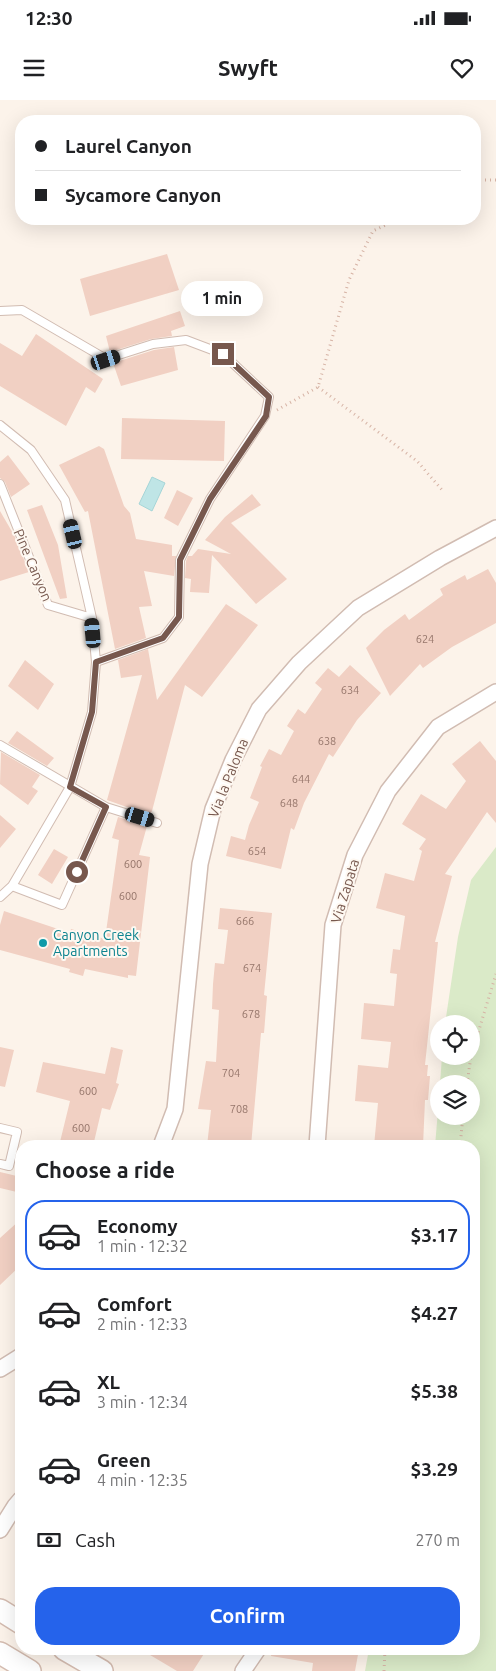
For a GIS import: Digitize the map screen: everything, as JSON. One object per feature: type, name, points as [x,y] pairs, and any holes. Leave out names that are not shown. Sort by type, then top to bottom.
[{"type":"main road","points":[[0,1610],[15,1619]]},
{"type":"main road","points":[[0,1653],[30,1671]]},
{"type":"main road","points":[[74,1655],[102,1671]]},
{"type":"street","name":"Via la Paloma","points":[[164,1140],[175,1109],[202,855],[213,809],[233,760],[259,709],[299,663],[358,608],[440,558],[496,528]]},
{"type":"street","name":"Via Zapata","points":[[317,1140],[333,925],[355,855],[388,791],[438,727],[496,692]]},
{"type":"street","points":[[0,1369],[15,1360]]},
{"type":"street","points":[[0,1530],[15,1506]]},
{"type":"street","points":[[243,1671],[254,1655]]},
{"type":"lane","points":[[0,311],[22,310],[106,360],[152,344],[186,340],[223,354],[269,397],[266,416],[210,499],[180,560],[179,617],[163,638],[96,662]]},
{"type":"lane","points":[[0,425],[31,450],[65,500],[92,618],[96,662],[92,712],[70,787],[12,886],[0,897]]},
{"type":"lane","name":"Pine Canyon","points":[[0,484],[48,605],[92,618]]},
{"type":"lane","points":[[0,745],[106,807],[157,822]]},
{"type":"lane","points":[[12,886],[62,905],[106,807]]},
{"type":"lane","points":[[0,1128],[17,1132],[15,1140]]},
{"type":"lane","points":[[0,1164],[9,1166],[15,1140]]},
{"type":"path","points":[[481,180],[496,180]]},
{"type":"path","points":[[266,416],[318,387],[349,280],[374,231],[386,225]]},
{"type":"path","points":[[318,387],[417,460],[443,491]]},
{"type":"path","points":[[480,1026],[496,974]]},
{"type":"path","points":[[461,1140],[463,1125]]},
{"type":"path","points":[[384,1671],[385,1655]]},
{"type":"green space","points":[[496,847],[496,1671],[365,1671],[368,1655],[480,1655],[480,1140],[436,1140],[437,1125],[480,1125],[480,1075],[441,1075],[441,1065],[480,1065],[480,1015],[446,1015],[458,937],[471,880]]},
{"type":"water","points":[[152,477],[165,483],[152,511],[139,504]]},
{"type":"building","points":[[167,254],[179,290],[90,316],[80,279]]},
{"type":"building","points":[[180,311],[185,326],[171,331],[172,336],[151,339],[110,352],[106,336]]},
{"type":"building","points":[[36,334],[103,379],[95,393],[86,387],[66,426],[0,386],[0,343],[22,356]]},
{"type":"building","points":[[174,347],[178,370],[121,386],[113,363],[154,350]]},
{"type":"building","points":[[122,418],[225,421],[224,461],[121,459]]},
{"type":"building","points":[[99,446],[104,449],[124,506],[130,513],[136,539],[172,545],[172,556],[176,556],[174,576],[144,571],[152,606],[139,607],[146,638],[115,649],[88,511],[85,512],[59,465]]},
{"type":"building","points":[[8,455],[30,484],[11,497],[5,482],[0,478],[0,462]]},
{"type":"building","points":[[177,490],[193,498],[178,526],[164,518]]},
{"type":"building","points":[[252,494],[261,505],[231,523],[287,579],[256,604],[212,555],[209,593],[190,592],[191,579],[185,578],[188,556],[192,556],[198,549],[231,554],[205,540],[225,517]]},
{"type":"building","points":[[42,505],[58,545],[67,598],[60,599],[27,510]]},
{"type":"building","points":[[0,511],[14,535],[29,572],[0,581]]},
{"type":"building","points":[[488,569],[496,583],[496,623],[452,647],[423,668],[420,664],[390,696],[366,648],[384,630],[405,614],[409,620],[443,595],[440,589],[465,575],[467,580]]},
{"type":"building","points":[[226,604],[258,625],[202,697],[185,685],[152,811],[149,815],[107,800],[142,675],[121,678],[118,660],[148,649],[157,700]]},
{"type":"building","points":[[25,660],[54,684],[38,710],[8,686]]},
{"type":"building","points":[[350,665],[381,693],[357,720],[333,757],[329,754],[304,803],[294,830],[291,828],[281,869],[226,856],[231,836],[245,840],[259,802],[250,798],[262,767],[260,766],[269,749],[281,755],[294,731],[287,726],[298,709],[305,714],[322,689],[315,683],[328,668],[339,677]]},
{"type":"building","points":[[17,731],[54,758],[47,766],[8,743]]},
{"type":"building","points":[[480,741],[496,761],[496,823],[487,812],[445,874],[452,876],[435,942],[438,942],[425,1065],[428,1065],[427,1076],[430,1076],[428,1100],[425,1100],[423,1140],[375,1140],[378,1103],[355,1101],[358,1065],[388,1068],[391,1042],[361,1039],[364,1003],[394,1006],[397,974],[390,973],[393,949],[400,950],[405,916],[376,908],[385,873],[414,881],[422,851],[419,849],[426,839],[402,824],[421,794],[446,809],[466,781],[452,764]]},
{"type":"building","points":[[1,752],[40,775],[32,787],[38,791],[28,805],[0,784]]},
{"type":"building","points":[[0,815],[16,829],[0,848]]},
{"type":"building","points":[[118,817],[147,826],[139,855],[150,857],[136,976],[128,975],[128,978],[85,969],[83,976],[69,972],[70,969],[0,950],[0,925],[4,911],[70,933],[71,929],[105,939],[119,840],[112,838]]},
{"type":"building","points":[[54,849],[68,857],[52,884],[38,875]]},
{"type":"building","points":[[220,908],[272,913],[264,995],[267,996],[264,1033],[261,1033],[252,1140],[208,1140],[211,1110],[198,1109],[206,1061],[216,1062],[219,1010],[212,1009],[213,984],[215,963],[224,964],[228,930],[218,929]]},
{"type":"building","points":[[0,1047],[14,1050],[5,1087],[0,1086]]},
{"type":"building","points":[[111,1047],[123,1050],[116,1083],[119,1084],[110,1110],[102,1108],[94,1140],[60,1140],[70,1101],[36,1092],[43,1062],[105,1074]]},
{"type":"building","points":[[0,1172],[15,1176],[15,1192],[0,1188]]},
{"type":"building","points":[[15,1224],[15,1271],[0,1285],[0,1238]]},
{"type":"building","points":[[150,1655],[203,1655],[193,1671],[177,1671]]},
{"type":"building","points":[[358,1655],[355,1671],[312,1671],[313,1663],[271,1656]]},
{"type":"place","name":"Canyon Creek Apartments","points":[[43,943]]},
{"type":"route","points":[[77,872],[106,807],[70,787],[92,712],[96,662],[163,638],[179,617],[180,560],[210,499],[266,416],[269,397],[223,354]]}]
